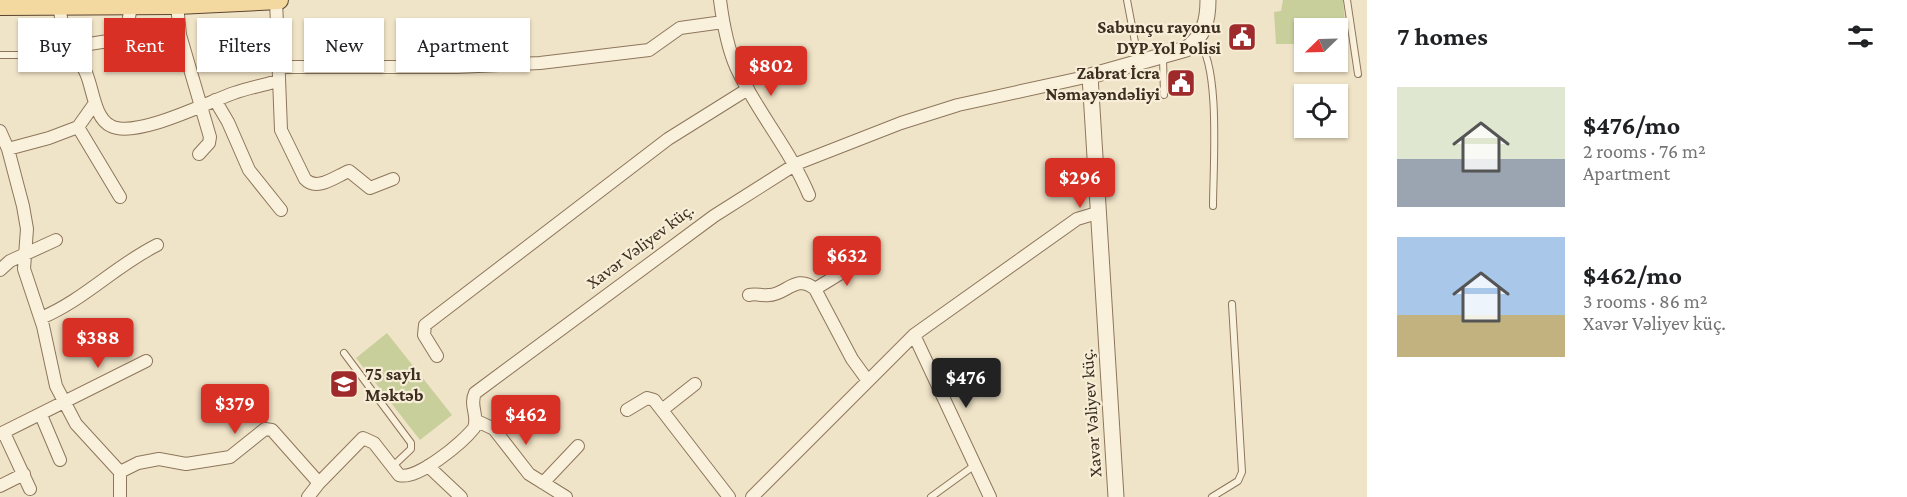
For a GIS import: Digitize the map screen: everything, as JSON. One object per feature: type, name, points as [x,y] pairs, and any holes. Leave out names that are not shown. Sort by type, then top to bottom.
[{"type":"main road","points":[[0,6],[131,6],[277,0]]},
{"type":"street","points":[[277,0],[278,18]]},
{"type":"street","points":[[720,0],[723,22],[736,67],[796,164],[809,195]]},
{"type":"street","points":[[1198,41],[1204,30],[1208,0]]},
{"type":"street","points":[[177,5],[180,35],[210,137],[209,143],[199,154]]},
{"type":"street","points":[[60,6],[61,18]]},
{"type":"street","points":[[92,43],[120,39],[126,35],[131,6]]},
{"type":"street","points":[[292,67],[457,67],[540,63],[649,50],[680,28],[723,22]]},
{"type":"street","name":"Xavər Vəliyev küç.","points":[[477,421],[472,407],[476,393],[714,216],[796,164],[901,123],[958,105],[1162,58],[1186,49],[1198,41]]},
{"type":"street","points":[[85,72],[95,103],[105,122],[123,129],[201,107],[215,99],[278,81]]},
{"type":"street","points":[[279,72],[281,130],[310,184],[317,185],[349,171],[370,188],[393,179]]},
{"type":"street","name":"Xavər Vəliyev küç.","points":[[1090,76],[1116,497]]},
{"type":"street","points":[[437,356],[424,335],[425,326],[668,140],[748,89]]},
{"type":"street","points":[[215,99],[249,170],[281,210]]},
{"type":"street","points":[[8,149],[78,127],[95,103]]},
{"type":"street","points":[[78,127],[120,197]]},
{"type":"street","points":[[0,131],[8,149],[27,229],[24,269],[41,318],[52,372],[63,403],[76,424],[120,471],[120,497]]},
{"type":"street","points":[[758,494],[914,335],[1069,224],[1097,213]]},
{"type":"street","points":[[0,270],[24,254],[56,240]]},
{"type":"street","points":[[41,318],[75,302],[133,256],[157,245]]},
{"type":"street","points":[[814,289],[864,259]]},
{"type":"street","points":[[749,295],[756,293],[770,296],[800,283],[814,289],[852,359],[868,381]]},
{"type":"street","points":[[914,335],[990,497]]},
{"type":"street","points":[[30,489],[2,433],[146,362]]},
{"type":"street","points":[[662,410],[695,384]]},
{"type":"street","points":[[627,410],[647,398],[654,400],[729,497]]},
{"type":"street","points":[[41,415],[60,460]]},
{"type":"street","points":[[308,497],[363,438],[374,442],[391,467],[403,477],[428,466],[467,437],[477,421],[494,429],[529,474],[567,497]]},
{"type":"street","points":[[120,471],[138,463],[159,459],[186,464],[230,457],[265,429],[272,430],[319,483]]},
{"type":"street","points":[[543,483],[578,446]]},
{"type":"street","points":[[428,466],[461,497]]},
{"type":"street","points":[[0,486],[24,474]]},
{"type":"lane","points":[[1127,0],[1139,63]]},
{"type":"lane","points":[[1347,0],[1358,74]]},
{"type":"lane","points":[[1198,41],[1205,48],[1208,58],[1213,110],[1213,206]]},
{"type":"lane","points":[[0,55],[18,55]]},
{"type":"lane","points":[[1162,58],[1164,95]]},
{"type":"lane","points":[[1212,497],[1238,481],[1242,472],[1232,304]]},
{"type":"lane","points":[[344,353],[411,443],[411,448],[391,467]]},
{"type":"lane","points":[[931,497],[975,465]]},
{"type":"green space","points":[[1283,0],[1343,0],[1345,18],[1294,18],[1294,44],[1276,44],[1274,12],[1281,11]]},
{"type":"green space","points":[[387,333],[452,415],[420,440],[356,358]]},
{"type":"place","name":"Sabunçu rayonu DYP Yol Polisi","points":[[1242,37]]},
{"type":"place","name":"Zabrat İcra Nəmayəndəliyi","points":[[1181,83]]},
{"type":"place","name":"75 saylı Məktəb","points":[[344,384]]}]
